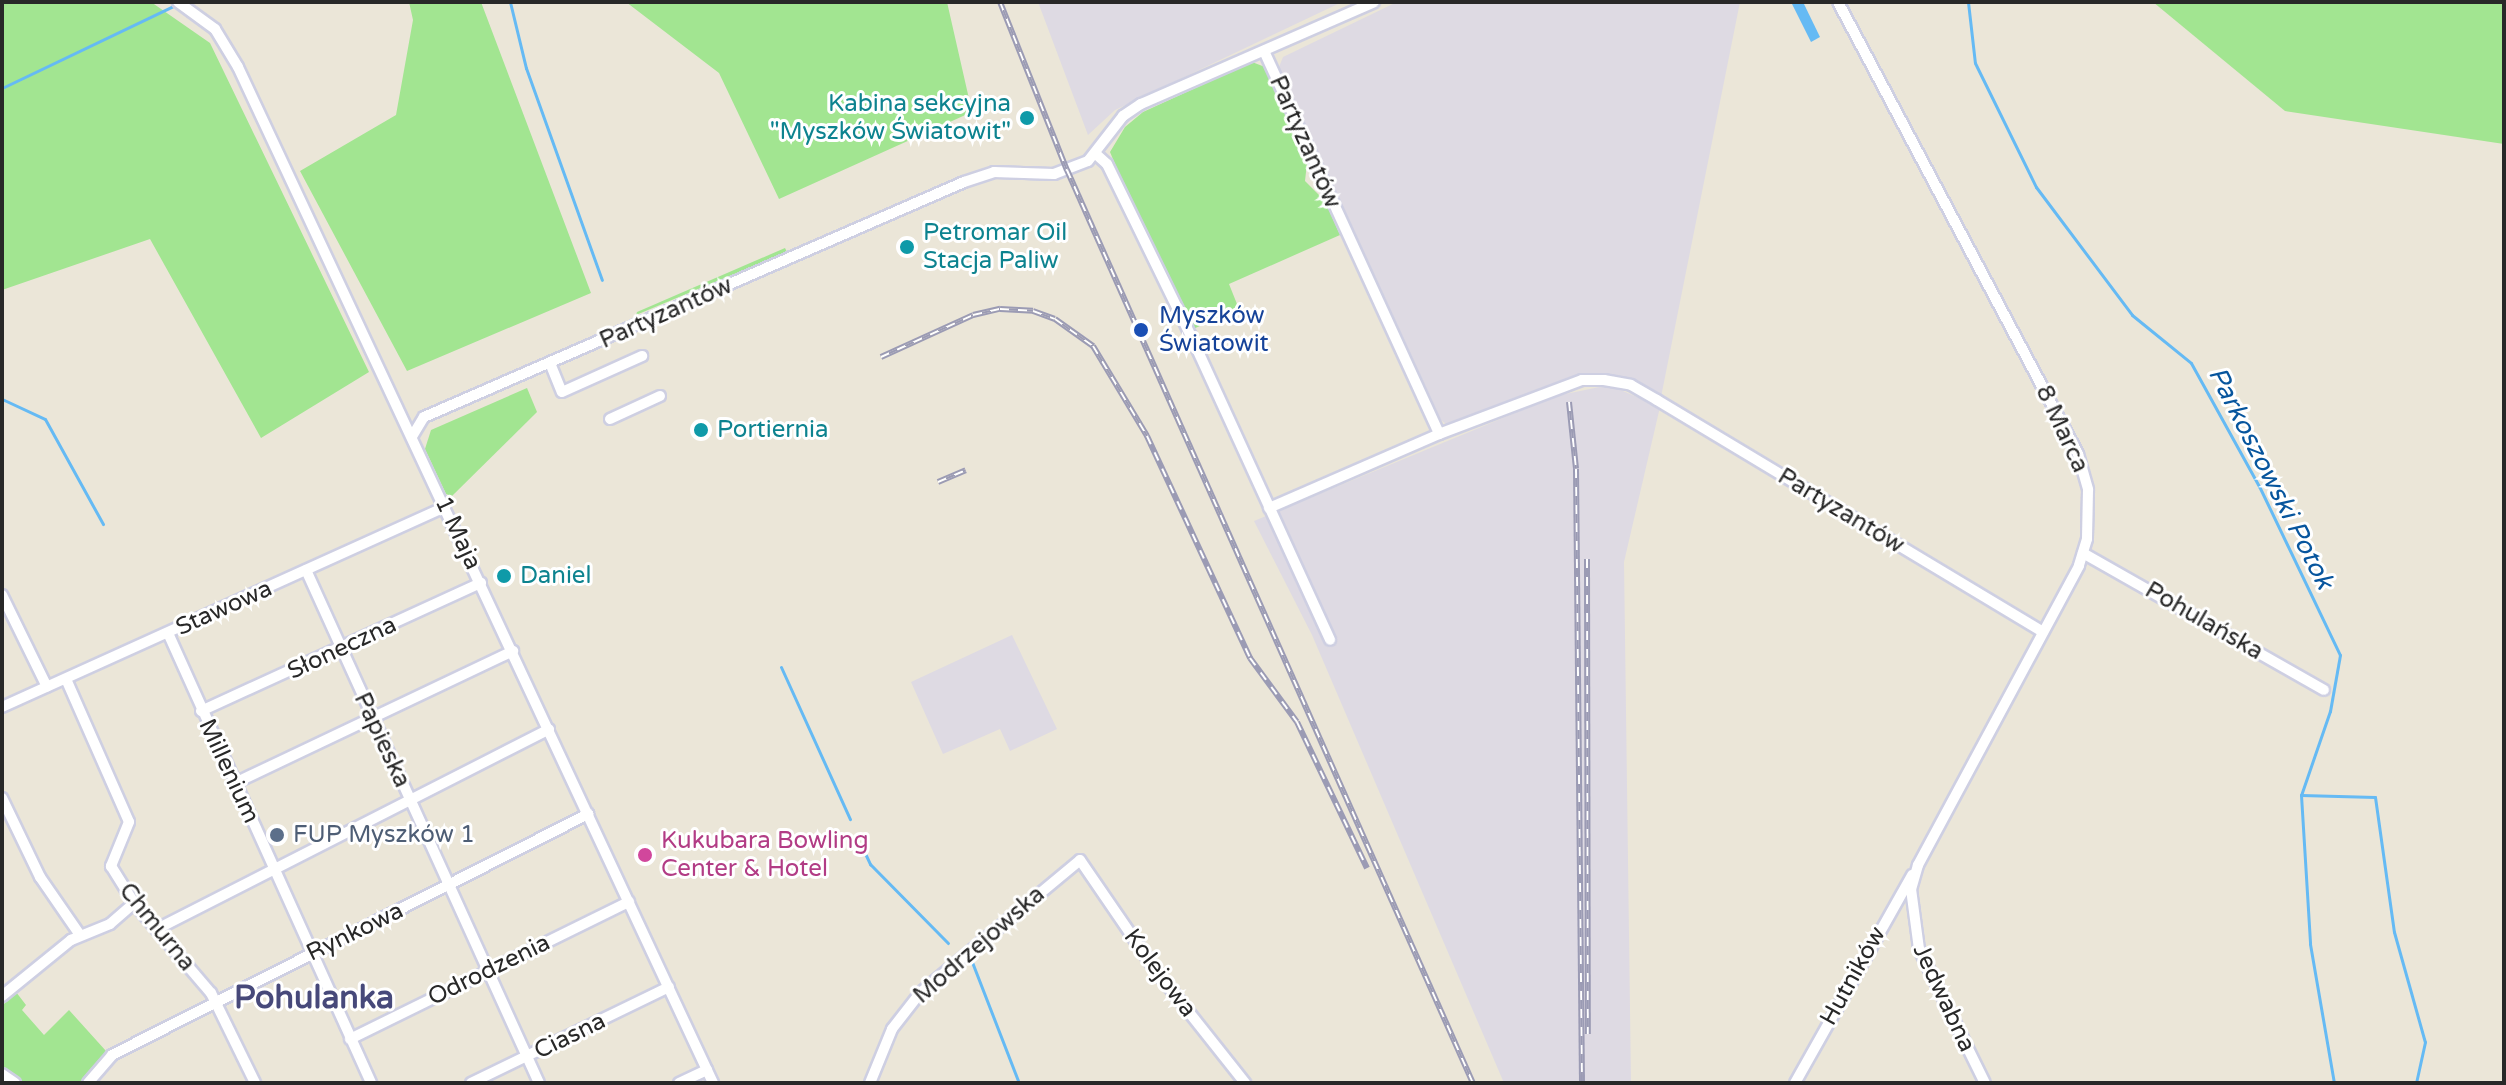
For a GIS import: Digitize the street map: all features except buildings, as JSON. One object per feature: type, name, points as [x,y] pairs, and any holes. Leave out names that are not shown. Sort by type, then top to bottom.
[{"type":"street","points":[[1264,51],[1374,2]]},
{"type":"street","name":"8 Marca","points":[[1838,2],[2078,454],[2089,501],[2083,553],[1915,871],[1911,910]]},
{"type":"street","name":"1 Maja","points":[[181,4],[215,29],[229,47],[413,435],[713,1083]]},
{"type":"street","name":"Partyzantów","points":[[413,435],[424,417],[964,182],[994,172],[1054,174],[1097,155],[1123,116],[1141,104],[1264,51],[1439,434],[1582,380],[1631,385],[2043,632]]},
{"type":"street","points":[[1097,155],[1107,164],[1191,336],[1330,640]]},
{"type":"street","points":[[550,363],[562,392],[642,356]]},
{"type":"street","points":[[610,419],[660,396]]},
{"type":"street","points":[[1269,508],[1439,434]]},
{"type":"street","name":"Stawowa","points":[[2,707],[445,507]]},
{"type":"street","name":"Pohulańska","points":[[2083,553],[2324,690]]},
{"type":"street","name":"Papieska","points":[[306,570],[539,1083]]},
{"type":"street","name":"Słoneczna","points":[[201,711],[481,583]]},
{"type":"street","points":[[2,595],[47,687]]},
{"type":"street","name":"Millenium","points":[[168,633],[371,1083]]},
{"type":"street","points":[[235,783],[513,651]]},
{"type":"street","name":"Chmurna","points":[[66,679],[128,818],[111,866],[134,903],[216,1003],[255,1083]]},
{"type":"street","points":[[157,929],[549,729]]},
{"type":"street","points":[[2,798],[40,877],[80,935]]},
{"type":"street","name":"Rynkowa","points":[[88,1083],[112,1055],[588,814]]},
{"type":"street","name":"Modrzejowska","points":[[870,1083],[892,1029],[920,993],[1080,860]]},
{"type":"street","name":"Kolejowa","points":[[1080,860],[1154,968],[1245,1083]]},
{"type":"street","name":"Hutników","points":[[1795,1083],[1915,871]]},
{"type":"street","name":"Odrodzenia","points":[[350,1039],[629,902]]},
{"type":"street","points":[[2,996],[80,935],[110,924],[134,903]]},
{"type":"street","name":"Jedwabna","points":[[1911,910],[1919,949],[1985,1083]]},
{"type":"street","name":"Ciasna","points":[[471,1083],[669,987]]},
{"type":"street","points":[[679,1083],[707,1070]]},
{"type":"street","points":[[2,1074],[15,1083]]},
{"type":"shaded area","points":[[1038,2],[1342,2],[1115,110],[1088,135]]},
{"type":"shaded area","points":[[1397,2],[1740,2],[1661,397],[1627,378],[1590,373],[1446,424],[1441,420],[1279,67],[1283,57]]},
{"type":"shaded area","points":[[1609,385],[1660,407],[1624,562],[1631,1083],[1504,1083],[1312,635],[1254,521],[1556,396]]},
{"type":"shaded area","points":[[1012,635],[1057,729],[1010,751],[1000,729],[943,754],[911,682]]},
{"type":"green space","points":[[2,2],[151,2],[210,43],[369,372],[261,438],[150,239],[2,290]]},
{"type":"green space","points":[[409,2],[481,2],[591,293],[407,371],[300,171],[396,115],[413,20]]},
{"type":"green space","points":[[626,2],[947,2],[972,112],[779,199],[719,73]]},
{"type":"green space","points":[[2153,2],[2504,2],[2504,144],[2285,111]]},
{"type":"green space","points":[[1252,62],[1265,67],[1307,163],[1305,181],[1325,201],[1340,235],[1229,284],[1239,309],[1193,329],[1161,274],[1110,152],[1125,127],[1143,112]]},
{"type":"green space","points":[[785,248],[787,252],[636,315],[637,312]]},
{"type":"green space","points":[[527,388],[537,412],[452,496],[446,494],[425,449],[431,430]]},
{"type":"green space","points":[[16,992],[26,1005],[22,1010],[44,1035],[69,1010],[106,1051],[108,1056],[82,1083],[22,1083],[2,1068],[2,1006]]},
{"type":"water","points":[[1791,2],[1803,2],[1820,37],[1811,42]]},
{"type":"waterway","points":[[510,2],[526,68],[602,280]]},
{"type":"waterway","name":"Parkoszowski Potok","points":[[1968,2],[1975,63],[2036,187],[2132,315],[2191,363],[2259,486],[2340,655],[2330,711],[2301,795],[2310,944],[2334,1083]]},
{"type":"waterway","points":[[2,88],[175,5]]},
{"type":"waterway","points":[[2,399],[45,419],[103,524]]},
{"type":"waterway","points":[[781,667],[850,819]]},
{"type":"waterway","name":"Parkoszowski Potok","points":[[2301,795],[2375,797],[2394,932],[2425,1042],[2416,1083]]},
{"type":"waterway","points":[[863,849],[870,864],[948,943]]},
{"type":"waterway","points":[[972,962],[1019,1083]]},
{"type":"railway","points":[[1000,2],[1067,170],[1473,1083]]},
{"type":"railway","points":[[881,357],[973,315],[1000,309],[1033,311],[1055,319],[1093,346],[1147,436],[1250,658],[1297,722],[1367,868]]},
{"type":"railway","points":[[1569,402],[1576,469],[1582,1083]]},
{"type":"railway","points":[[938,482],[966,470]]},
{"type":"railway","points":[[1587,559],[1588,1034]]},
{"type":"place","name":"Kabina sekcyjna \"Myszków Światowit\"","points":[[1027,118]]},
{"type":"place","name":"Petromar Oil Stacja Paliw","points":[[907,247]]},
{"type":"place","name":"Myszków Światowit","points":[[1141,330]]},
{"type":"place","name":"Portiernia","points":[[701,430]]},
{"type":"place","name":"Daniel","points":[[504,576]]},
{"type":"place","name":"FUP Myszków 1","points":[[277,835]]},
{"type":"place","name":"Kukubara Bowling Center & Hotel","points":[[645,855]]},
{"type":"district","name":"Pohulanka","points":[[314,998]]}]
